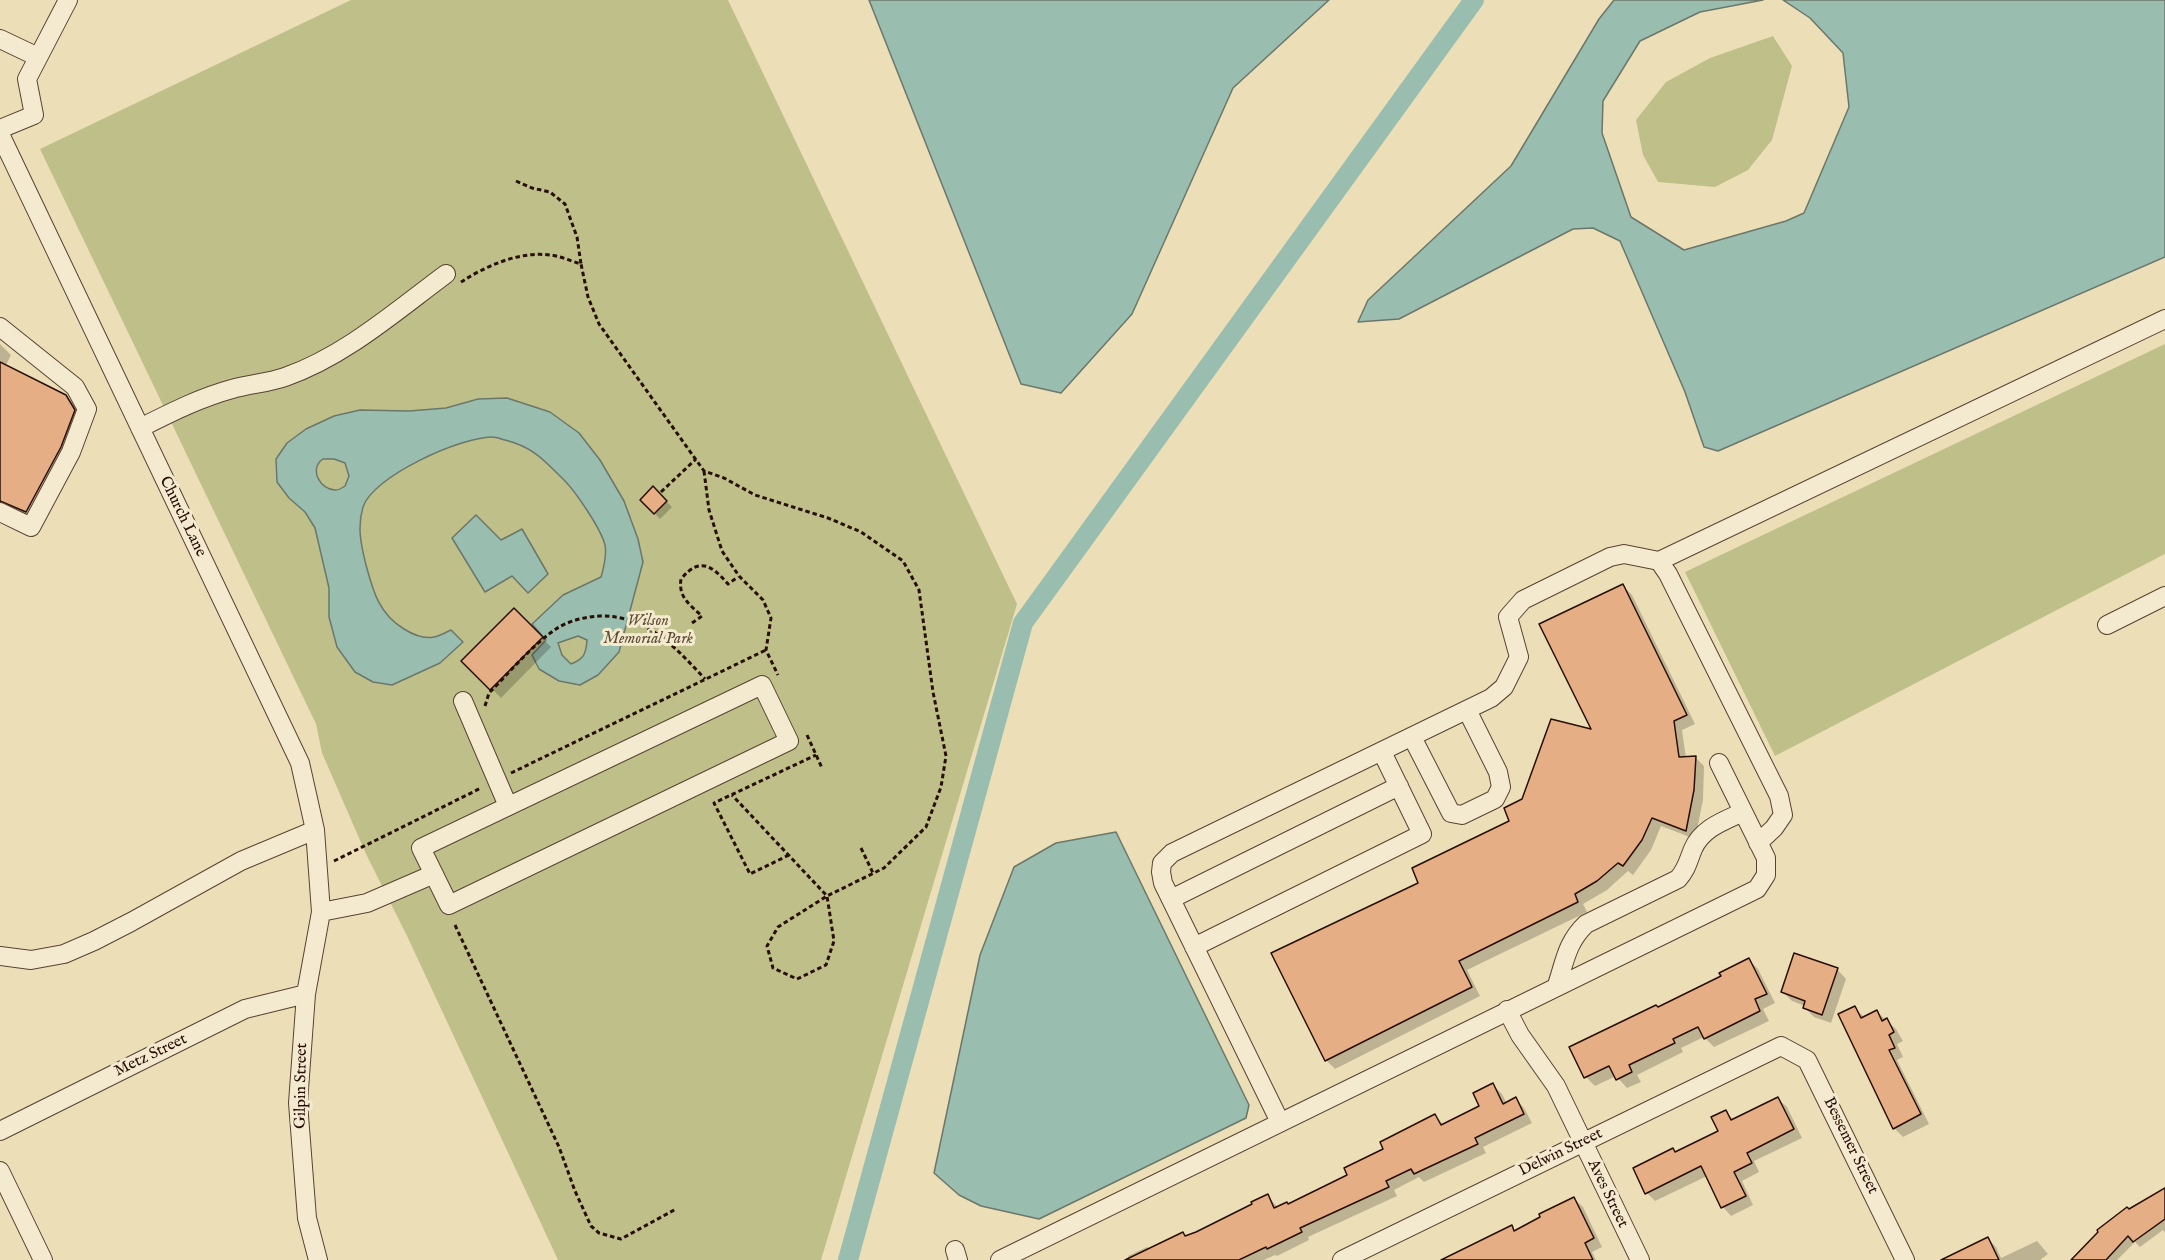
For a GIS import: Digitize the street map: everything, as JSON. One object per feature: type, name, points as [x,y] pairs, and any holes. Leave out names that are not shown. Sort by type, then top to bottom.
[{"type":"street","points":[[0,129],[34,115],[27,79],[68,0]]},
{"type":"street","points":[[0,39],[38,57]]},
{"type":"street","name":"Church Lane","points":[[0,134],[300,763],[315,830],[320,868],[321,912]]},
{"type":"street","points":[[140,428],[187,404],[232,389],[285,377],[327,358],[367,333],[446,274]]},
{"type":"street","points":[[1280,1122],[1163,883],[1162,863],[1172,853],[1491,698],[1504,687],[1519,657],[1508,617],[1523,600],[1610,557],[1624,554],[1659,561],[2165,319]]},
{"type":"street","points":[[0,327],[75,387],[87,409],[71,452],[31,527],[0,512]]},
{"type":"street","points":[[1659,561],[1668,574],[1779,796],[1783,815],[1774,828],[1758,843]]},
{"type":"street","points":[[2107,624],[2165,596]]},
{"type":"street","points":[[762,685],[789,741],[449,905],[421,848],[508,806],[762,685]]},
{"type":"street","points":[[463,701],[508,806]]},
{"type":"street","points":[[1412,737],[1451,813],[1462,814],[1495,799],[1501,787],[1498,772],[1467,710]]},
{"type":"street","points":[[1194,947],[1422,834],[1382,752]]},
{"type":"street","points":[[1000,1260],[1756,889],[1766,875],[1766,858],[1719,763]]},
{"type":"street","points":[[1171,899],[1399,786]]},
{"type":"street","points":[[1557,985],[1568,948],[1580,929],[1678,879],[1686,870],[1700,837],[1714,825],[1743,812]]},
{"type":"street","points":[[0,956],[31,960],[64,954],[131,922],[241,861],[315,830]]},
{"type":"street","points":[[321,912],[367,903],[434,874]]},
{"type":"street","name":"Gilpin Street","points":[[318,1260],[307,1218],[298,1103],[306,994],[321,912]]},
{"type":"street","name":"Metz Street","points":[[0,1131],[245,1009],[306,994]]},
{"type":"street","name":"Aves Street","points":[[1507,1010],[1520,1035],[1556,1086],[1640,1260]]},
{"type":"street","name":"Delwin Street","points":[[1342,1260],[1781,1046]]},
{"type":"street","name":"Bessemer Street","points":[[1781,1046],[1807,1060],[1905,1260]]},
{"type":"street","points":[[0,1171],[44,1260]]},
{"type":"path","points":[[320,868],[766,650],[771,618],[763,600],[739,576],[722,551],[709,510],[704,471],[599,324],[588,297],[577,237],[565,204],[550,192],[516,181]]},
{"type":"path","points":[[446,274],[455,286],[480,270],[529,254],[550,255],[581,264]]},
{"type":"path","points":[[661,492],[696,459]]},
{"type":"path","points":[[704,471],[724,478],[755,495],[828,518],[861,532],[903,561],[919,590],[933,692],[946,756],[941,787],[926,826],[884,868],[827,896],[778,927],[767,946],[773,968],[796,979],[826,965],[834,941],[827,896],[732,795]]},
{"type":"path","points":[[692,623],[702,616],[682,595],[681,579],[687,572],[696,566],[704,565],[713,568],[728,584],[739,576]]},
{"type":"path","points":[[484,708],[489,693],[543,640],[556,629],[572,621],[591,616],[627,618],[657,634],[675,647],[705,679]]},
{"type":"path","points":[[789,855],[750,874],[714,803],[816,755]]},
{"type":"path","points":[[861,848],[873,874]]},
{"type":"path","points":[[455,925],[559,1147],[591,1226],[599,1233],[621,1239],[676,1209]]},
{"type":"green space","name":"Wilson Memorial Park","points":[[351,0],[728,0],[1017,604],[821,1260],[558,1260],[408,938],[366,854],[322,753],[316,724],[40,149]]},
{"type":"green space","points":[[1773,36],[1792,66],[1772,140],[1748,170],[1715,187],[1658,182],[1643,155],[1636,120],[1666,82],[1710,58]]},
{"type":"green space","points":[[2165,344],[2165,554],[1775,756],[1685,572]]},
{"type":"shaded area","points":[[869,0],[1329,0],[1233,88],[1132,314],[1061,393],[1021,384]]},
{"type":"shaded area","points":[[1614,0],[1763,0],[1700,12],[1640,41],[1603,101],[1602,133],[1631,217],[1684,250],[1786,221],[1804,213],[1849,107],[1843,53],[1810,18],[1783,0],[2165,0],[2165,257],[1718,451],[1704,447],[1685,392],[1620,241],[1593,228],[1573,229],[1399,319],[1358,322],[1368,300],[1511,166],[1599,19]]},
{"type":"shaded area","points":[[507,398],[550,412],[579,433],[600,460],[624,501],[638,539],[643,562],[619,652],[598,675],[580,685],[559,681],[539,669],[532,655],[546,640],[532,624],[563,595],[601,577],[605,545],[575,493],[550,466],[531,450],[494,437],[460,444],[420,460],[400,471],[370,495],[361,514],[360,536],[371,584],[383,609],[395,623],[414,634],[434,637],[451,630],[463,642],[440,663],[392,685],[373,682],[355,672],[337,647],[329,617],[329,588],[315,528],[305,512],[289,498],[277,482],[276,459],[287,443],[306,429],[334,416],[360,410],[409,411],[446,408],[478,399]],"holes":[[[323,459],[334,459],[345,463],[349,476],[345,486],[336,490],[321,483],[318,479],[317,468]],[[578,636],[587,640],[586,649],[582,658],[571,664],[562,655],[558,643]]]},
{"type":"shaded area","points":[[476,515],[501,540],[522,529],[548,574],[528,593],[512,576],[485,592],[452,538]]},
{"type":"shaded area","points":[[1116,832],[1249,1105],[1246,1118],[1039,1219],[981,1206],[959,1195],[934,1173],[980,955],[1014,867],[1056,843]]},
{"type":"building","points":[[0,362],[66,395],[75,410],[61,447],[26,512],[0,501]]},
{"type":"building","points":[[653,486],[667,501],[654,514],[640,500]]},
{"type":"building","points":[[1623,584],[1687,715],[1674,721],[1679,757],[1696,756],[1694,790],[1686,831],[1652,818],[1642,840],[1623,866],[1618,863],[1597,881],[1575,894],[1578,902],[1459,961],[1472,987],[1325,1061],[1271,953],[1418,883],[1412,868],[1509,821],[1504,808],[1522,799],[1551,719],[1591,729],[1539,624]]},
{"type":"building","points":[[514,608],[543,637],[490,690],[461,661]]},
{"type":"building","points":[[1794,953],[1838,968],[1822,1015],[1803,1008],[1805,1001],[1781,992]]},
{"type":"building","points":[[1749,958],[1767,994],[1755,999],[1760,1011],[1704,1039],[1698,1027],[1673,1039],[1675,1043],[1629,1065],[1632,1072],[1616,1080],[1609,1066],[1584,1078],[1569,1047],[1721,976],[1719,973]]},
{"type":"building","points":[[1855,1006],[1861,1018],[1877,1010],[1882,1021],[1887,1018],[1894,1032],[1889,1035],[1895,1048],[1889,1050],[1921,1114],[1893,1129],[1838,1014]]},
{"type":"building","points":[[1493,1083],[1503,1104],[1516,1097],[1524,1114],[1475,1138],[1478,1144],[1414,1174],[1411,1169],[1386,1181],[1389,1187],[1300,1228],[1302,1232],[1267,1249],[1266,1247],[1239,1260],[1125,1260],[1183,1232],[1185,1236],[1196,1232],[1268,1194],[1274,1208],[1287,1202],[1288,1204],[1347,1175],[1344,1168],[1383,1149],[1380,1142],[1435,1114],[1441,1125],[1479,1106],[1473,1093]]},
{"type":"building","points":[[1778,1097],[1794,1129],[1747,1153],[1752,1163],[1734,1172],[1746,1196],[1721,1208],[1701,1166],[1645,1194],[1633,1168],[1673,1148],[1675,1152],[1718,1131],[1711,1117],[1726,1110],[1731,1120]]},
{"type":"building","points":[[2165,1188],[2165,1219],[2133,1242],[2128,1236],[2106,1260],[2071,1260],[2098,1232],[2097,1230],[2127,1207],[2129,1209]]},
{"type":"building","points":[[1574,1197],[1594,1238],[1585,1243],[1593,1260],[1441,1260],[1512,1225],[1514,1231],[1540,1217],[1539,1214]]},
{"type":"building","points":[[1988,1237],[1999,1260],[1941,1260]]},
{"type":"waterway","points":[[848,1260],[1023,623],[1474,0]]}]
